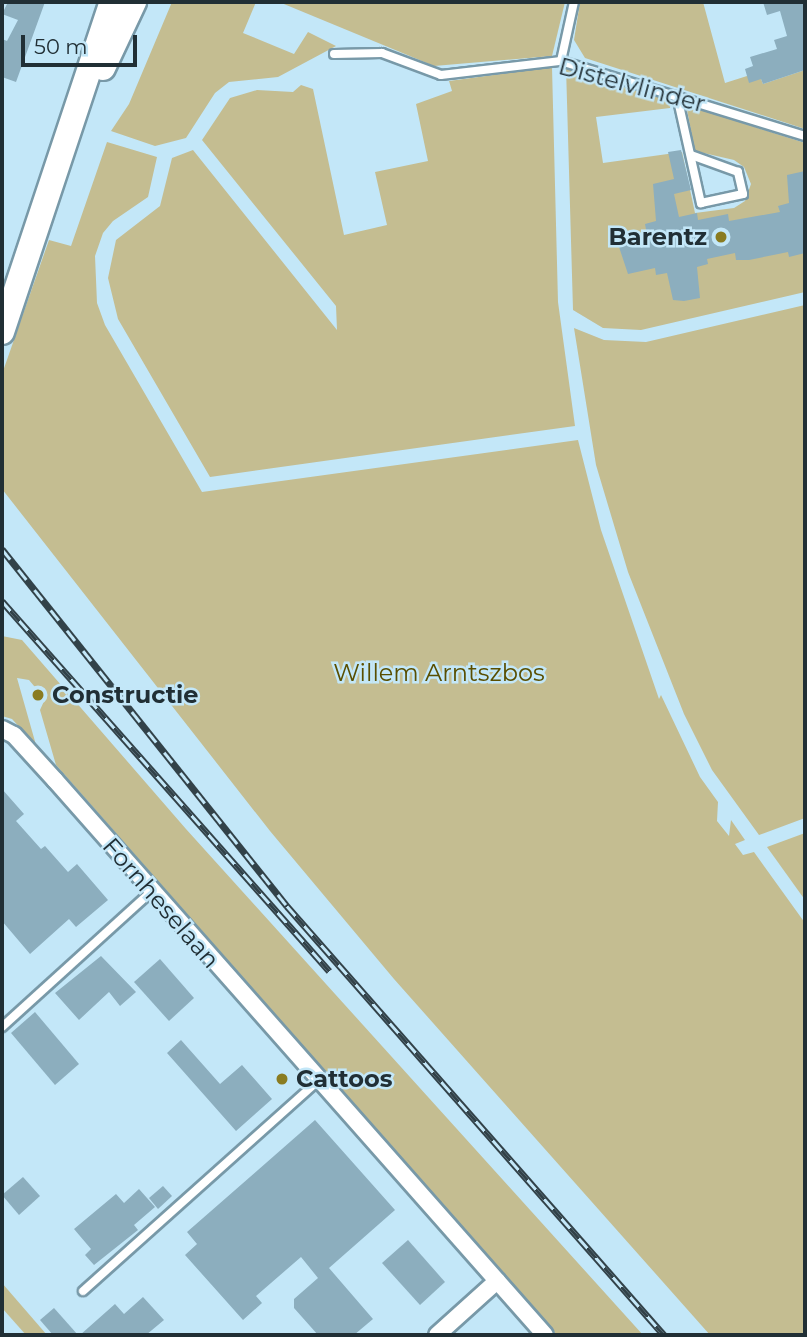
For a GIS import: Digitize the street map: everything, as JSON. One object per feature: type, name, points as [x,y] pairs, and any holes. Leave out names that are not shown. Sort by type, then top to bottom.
[{"type":"main road","points":[[2,332],[112,2]]},
{"type":"main road","points":[[35,235],[134,2]]},
{"type":"street","name":"Fornheselaan","points":[[2,729],[14,735],[545,1335]]},
{"type":"street","points":[[437,1335],[497,1281]]},
{"type":"lane","points":[[561,61],[574,2]]},
{"type":"lane","name":"Distelvlinder","points":[[334,54],[382,53],[442,75],[561,61],[805,135]]},
{"type":"lane","points":[[677,96],[701,203],[743,194],[738,172],[691,155]]},
{"type":"lane","points":[[2,1027],[151,892]]},
{"type":"lane","points":[[83,1291],[318,1080]]},
{"type":"green space","points":[[172,2],[256,2],[243,33],[294,54],[308,32],[336,46],[278,77],[229,82],[215,93],[186,138],[155,146],[111,131],[129,104]]},
{"type":"green space","points":[[279,2],[565,2],[552,56],[434,66]]},
{"type":"green space","points":[[580,2],[703,2],[725,83],[747,76],[761,79],[763,84],[805,70],[805,129],[585,58],[574,40]]},
{"type":"green space","points":[[552,67],[558,302],[575,426],[210,477],[118,319],[108,278],[116,240],[160,206],[172,158],[193,150],[337,330],[336,306],[202,140],[230,98],[257,90],[293,92],[301,85],[313,89],[344,235],[387,225],[375,172],[428,161],[416,104],[452,91],[449,81]]},
{"type":"green space","points":[[566,67],[671,100],[670,108],[596,117],[603,163],[682,152],[695,213],[734,208],[745,201],[751,184],[744,167],[734,160],[695,151],[686,105],[805,143],[805,292],[641,330],[603,328],[573,310]]},
{"type":"green space","name":"Willem Arntszbos","points":[[107,142],[157,157],[148,197],[113,221],[103,233],[95,256],[97,303],[105,325],[202,492],[578,440],[601,530],[659,699],[661,695],[700,777],[718,802],[717,821],[729,836],[731,820],[745,840],[735,844],[743,855],[754,852],[805,923],[805,1335],[710,1335],[394,979],[270,831],[2,489],[2,374],[49,240],[71,246]]},
{"type":"green space","points":[[805,305],[805,818],[759,835],[712,770],[684,714],[628,572],[596,465],[574,328],[604,340],[646,342]]},
{"type":"green space","points":[[2,636],[22,640],[186,829],[643,1335],[557,1335],[56,765],[40,710],[45,699],[29,680],[17,678],[36,745],[12,719],[2,716]]},
{"type":"green space","points":[[805,833],[805,900],[767,847]]},
{"type":"green space","points":[[2,1283],[47,1335],[26,1335],[2,1308]]},
{"type":"building","points":[[8,2],[45,2],[16,82],[2,77],[2,39],[7,41],[18,20],[2,14]]},
{"type":"building","points":[[763,2],[805,2],[805,70],[763,84],[761,79],[749,83],[745,69],[753,66],[750,57],[777,49],[774,40],[787,36],[780,11],[767,15]]},
{"type":"building","name":"Barentz","points":[[681,150],[691,190],[674,194],[679,217],[697,213],[698,220],[728,214],[729,221],[780,212],[778,206],[789,203],[787,175],[805,171],[805,253],[789,257],[788,252],[736,260],[735,253],[707,259],[708,264],[697,267],[700,298],[684,301],[673,300],[667,273],[656,275],[655,268],[628,274],[618,244],[647,235],[645,224],[656,221],[653,184],[674,179],[668,152]]},
{"type":"building","points":[[2,789],[24,814],[16,821],[41,849],[45,846],[68,872],[77,864],[108,900],[76,927],[69,919],[30,954],[2,921]]},
{"type":"building","points":[[101,956],[136,992],[120,1006],[109,992],[79,1020],[55,993]]},
{"type":"building","points":[[160,959],[194,998],[169,1021],[134,982]]},
{"type":"building","points":[[35,1012],[79,1064],[55,1085],[11,1033]]},
{"type":"building","points":[[181,1040],[220,1084],[242,1065],[272,1099],[236,1131],[167,1053]]},
{"type":"building","points":[[315,1120],[395,1210],[329,1268],[373,1319],[354,1335],[318,1335],[294,1308],[294,1299],[318,1278],[301,1257],[256,1296],[262,1303],[243,1320],[185,1255],[197,1244],[187,1232]]},
{"type":"building","points":[[23,1177],[40,1196],[19,1215],[2,1195]]},
{"type":"building","points":[[163,1186],[172,1196],[158,1209],[149,1198]]},
{"type":"building","points":[[139,1189],[155,1207],[134,1225],[138,1230],[94,1265],[85,1255],[91,1249],[74,1229],[116,1194],[124,1203]]},
{"type":"building","points":[[408,1240],[445,1282],[420,1305],[382,1263]]},
{"type":"building","points":[[143,1297],[164,1320],[146,1335],[80,1335],[115,1304],[124,1314]]},
{"type":"building","points":[[54,1308],[78,1335],[53,1335],[40,1320]]},
{"type":"railway","points":[[2,549],[287,906],[664,1335]]},
{"type":"railway","points":[[2,601],[329,971]]},
{"type":"place","name":"Barentz","points":[[721,237]]},
{"type":"place","name":"Constructie","points":[[38,695]]},
{"type":"place","name":"Cattoos","points":[[282,1079]]}]
